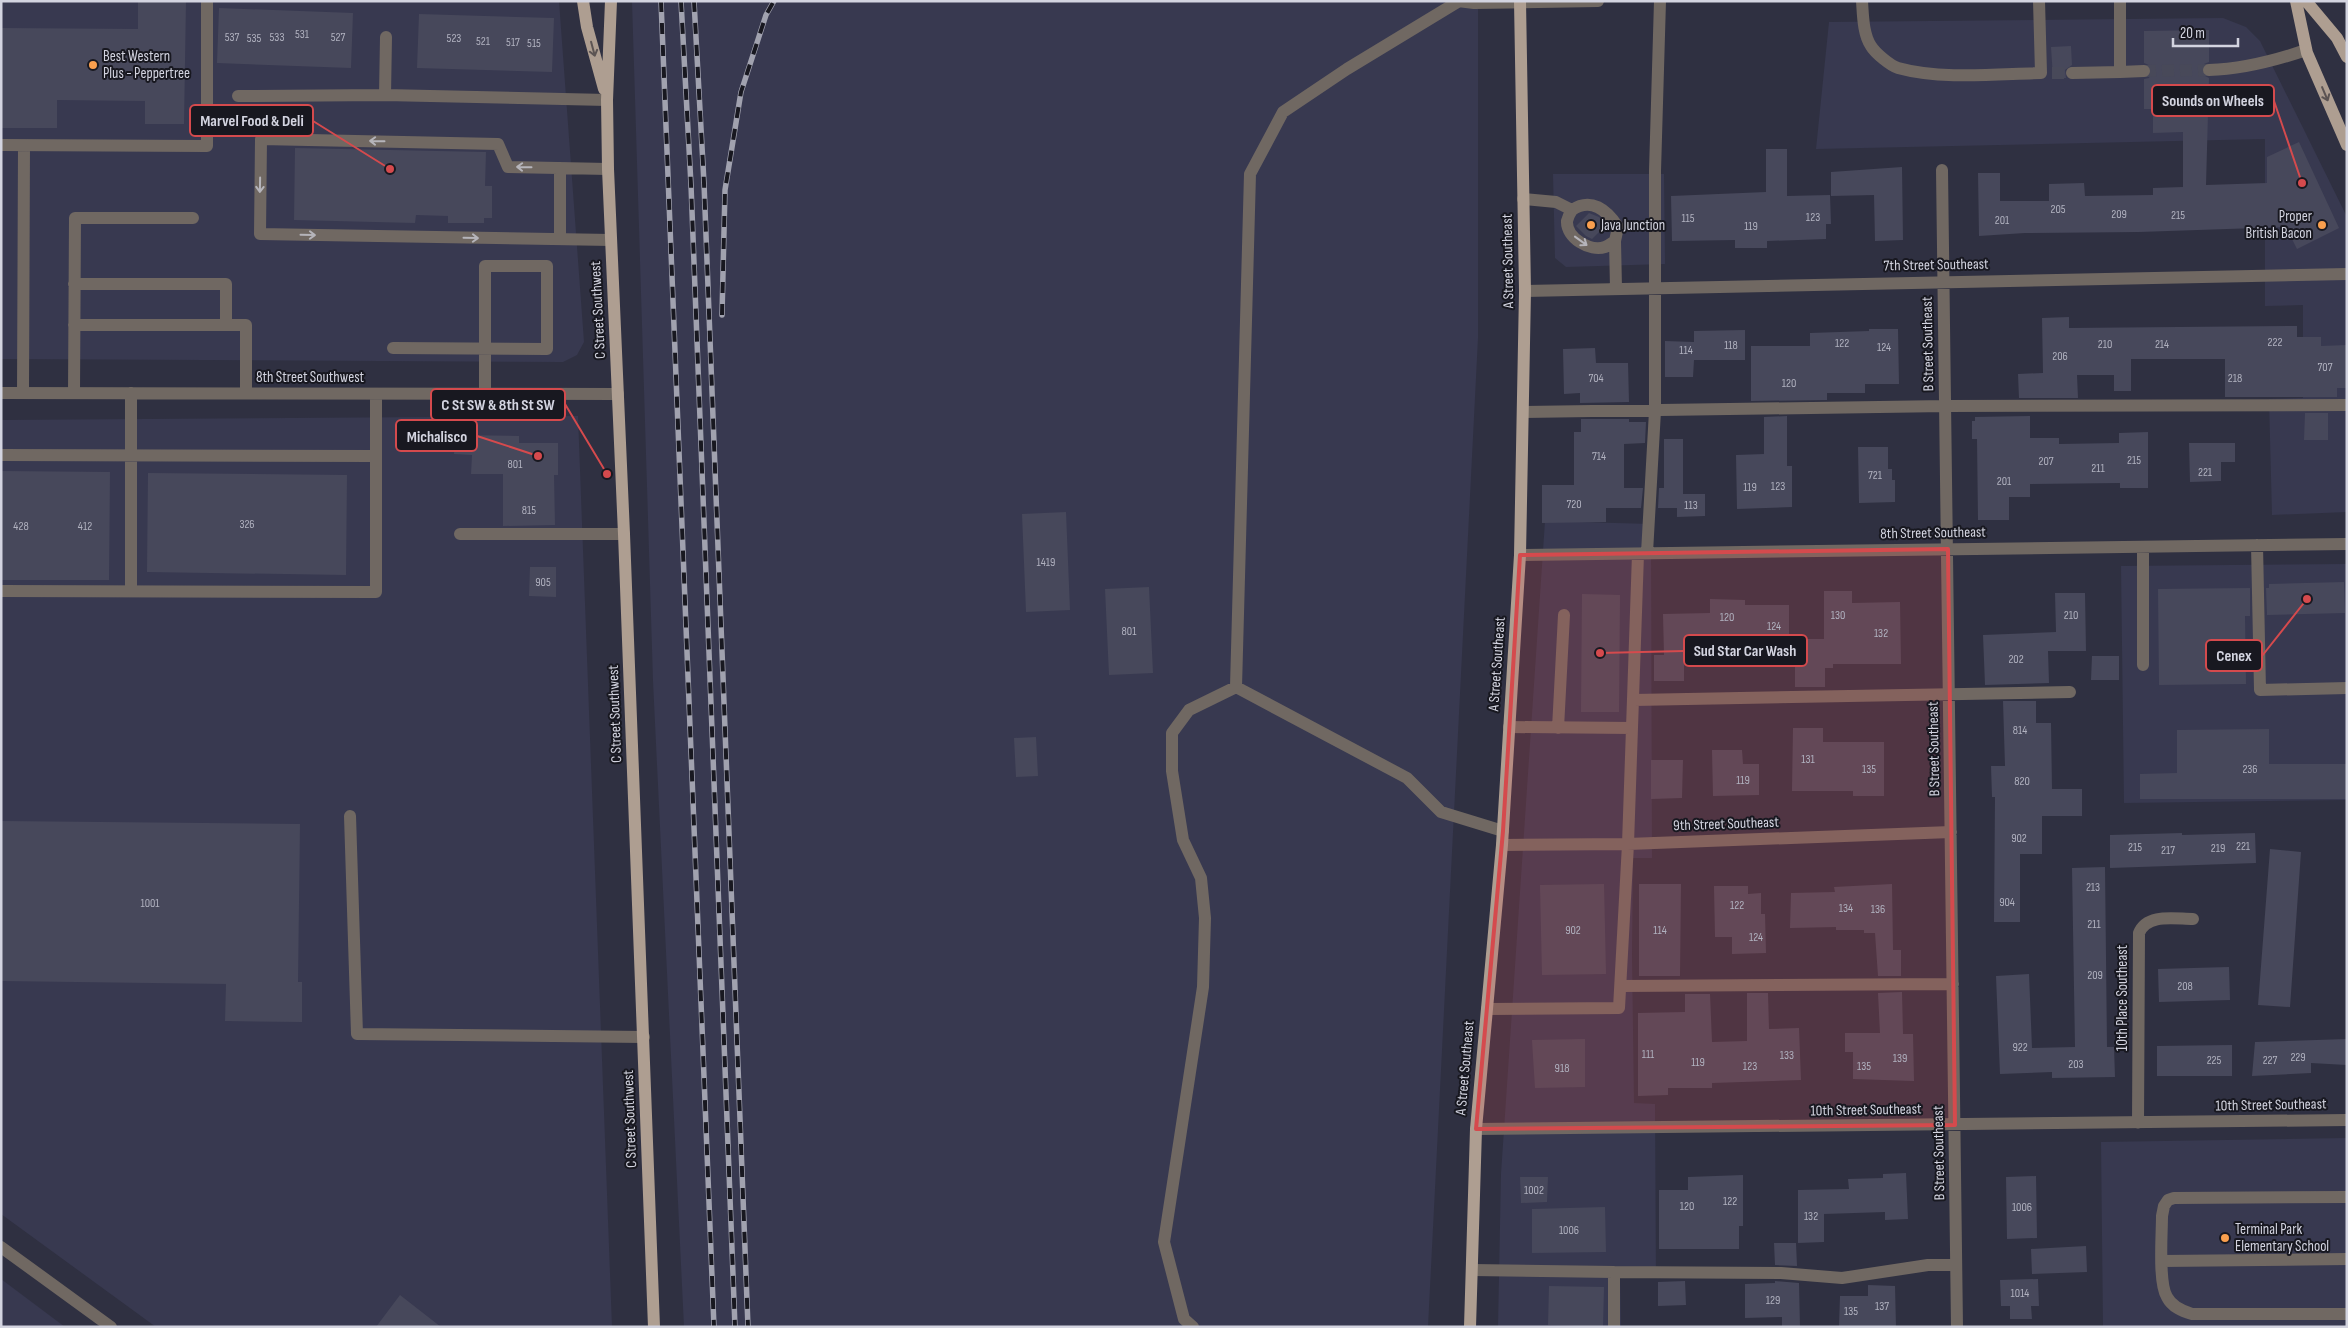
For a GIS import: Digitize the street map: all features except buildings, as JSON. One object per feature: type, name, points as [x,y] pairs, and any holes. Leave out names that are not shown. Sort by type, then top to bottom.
[{"type":"main road","name":"C Street Southwest","points":[[583,1],[587,27],[607,100]]},
{"type":"main road","name":"C Street Southwest","points":[[611,1],[607,100],[608,169],[644,1036],[654,1327]]},
{"type":"main road","points":[[2296,1],[2306,50],[2347,145]]},
{"type":"main road","points":[[2306,1],[2337,38],[2347,57]]},
{"type":"main road","name":"A Street Southeast","points":[[1470,1327],[1476,1129],[1502,845],[1520,555],[1525,291],[1519,2]]},
{"type":"street","points":[[1,145],[207,146],[207,1]]},
{"type":"street","points":[[1236,687],[1250,174],[1283,112],[1347,69],[1458,1],[1598,1]]},
{"type":"street","points":[[1487,1009],[1619,1008],[1632,728],[1643,554],[1655,411],[1655,171],[1660,1]]},
{"type":"street","points":[[1862,1],[1863,21],[1871,47],[1896,67],[1927,73],[2047,73],[2039,1]]},
{"type":"street","points":[[2120,1],[2120,72]]},
{"type":"street","points":[[385,95],[386,37]]},
{"type":"street","points":[[2209,70],[2235,69],[2274,61],[2306,50]]},
{"type":"street","points":[[2072,73],[2144,71]]},
{"type":"street","points":[[238,96],[385,95],[607,100]]},
{"type":"street","points":[[608,169],[508,167],[498,144],[260,139],[260,234],[611,240]]},
{"type":"street","points":[[23,393],[24,146]]},
{"type":"street","points":[[560,168],[560,239]]},
{"type":"street","name":"B Street Southeast","points":[[1942,170],[1957,1327]]},
{"type":"street","points":[[1523,199],[1556,202],[1572,210]]},
{"type":"street","points":[[1615,241],[1604,248],[1591,248],[1576,240],[1568,226],[1567,219],[1572,210],[1578,205],[1590,204],[1605,211],[1618,227],[1615,241],[1616,288]]},
{"type":"street","points":[[74,393],[75,218],[193,218]]},
{"type":"street","points":[[393,348],[485,348],[547,349],[547,266],[486,266],[485,348],[485,394]]},
{"type":"street","name":"7th Street Southeast","points":[[1525,291],[2347,274]]},
{"type":"street","points":[[74,284],[226,284],[226,325]]},
{"type":"street","points":[[74,325],[246,325],[246,393]]},
{"type":"street","name":"8th Street Southwest","points":[[1,393],[618,394]]},
{"type":"street","points":[[131,393],[131,591]]},
{"type":"street","points":[[1,591],[376,592],[376,394]]},
{"type":"street","points":[[1523,412],[1946,406],[2347,405]]},
{"type":"street","points":[[1,455],[376,456]]},
{"type":"street","points":[[460,534],[624,534]]},
{"type":"street","name":"8th Street Southeast","points":[[1520,555],[2347,544]]},
{"type":"street","points":[[2257,545],[2260,690],[2347,688]]},
{"type":"street","points":[[2143,547],[2143,665]]},
{"type":"street","points":[[1558,728],[1564,615]]},
{"type":"street","points":[[1236,687],[1407,778],[1441,812],[1503,830]]},
{"type":"street","points":[[1193,1327],[1184,1320],[1164,1242],[1203,987],[1205,918],[1201,878],[1183,840],[1172,770],[1172,733],[1189,710],[1236,687]]},
{"type":"street","points":[[1634,700],[2070,692]]},
{"type":"street","points":[[1509,727],[1632,728]]},
{"type":"street","points":[[350,816],[357,1034],[644,1036]]},
{"type":"street","name":"9th Street Southeast","points":[[1502,845],[1628,844],[1951,832]]},
{"type":"street","name":"10th Place Southeast","points":[[2138,1123],[2139,933],[2143,925],[2152,920],[2193,919]]},
{"type":"street","points":[[1621,986],[1953,984]]},
{"type":"street","name":"10th Street Southeast","points":[[1476,1129],[2347,1120]]},
{"type":"street","points":[[2347,1197],[2168,1200],[2164,1206],[2162,1216],[2163,1286],[2166,1297],[2180,1310],[2192,1314],[2347,1314]]},
{"type":"street","points":[[1,1246],[111,1327]]},
{"type":"street","points":[[2162,1261],[2347,1259]]},
{"type":"street","points":[[1472,1270],[1781,1273],[1842,1278],[1928,1265],[1956,1265]]},
{"type":"street","points":[[1614,1272],[1614,1327]]},
{"type":"highlighted area","points":[[1948,549],[1955,1125],[1476,1129],[1503,831],[1520,555]]},
{"type":"shaded area","points":[[1,1],[559,1],[584,342],[577,355],[563,362],[1,359]]},
{"type":"shaded area","points":[[632,1],[1478,1],[1478,338],[1428,1327],[684,1327],[653,681]]},
{"type":"shaded area","points":[[2223,18],[2246,27],[2260,41],[2347,217],[2347,512],[2272,515],[2269,399],[2303,398],[2303,305],[2265,306],[2265,139],[1816,149],[1829,22]]},
{"type":"shaded area","points":[[1553,174],[1664,174],[1665,264],[1566,267],[1555,258]]},
{"type":"shaded area","points":[[578,416],[612,1327],[156,1327],[1,1214],[1,420]]},
{"type":"shaded area","points":[[1545,521],[1651,524],[1652,858],[1633,858],[1632,954],[1634,1103],[1655,1104],[1656,1278],[1620,1278],[1621,1327],[1498,1327],[1501,1174]]},
{"type":"shaded area","points":[[2347,564],[2347,800],[2124,803],[2121,566]]},
{"type":"shaded area","name":"Terminal Park Elementary School","points":[[2347,1138],[2347,1327],[2103,1327],[2101,1142]]},
{"type":"shaded area","points":[[1,1279],[65,1327],[1,1327]]},
{"type":"tunnel","points":[[2144,71],[2209,70]]},
{"type":"tunnel","points":[[2052,73],[2072,73]]},
{"type":"railway","points":[[661,1],[714,1327]]},
{"type":"railway","points":[[681,1],[691,185],[735,1327]]},
{"type":"railway","points":[[694,1],[704,183],[748,1327]]},
{"type":"railway","points":[[722,315],[725,190],[741,92],[766,15],[774,1]]},
{"type":"place","name":"Best Western Plus - Peppertree","points":[[93,65]]},
{"type":"place","name":"Marvel Food & Deli","points":[[390,169]]},
{"type":"place","name":"Sounds on Wheels","points":[[2302,183]]},
{"type":"place","name":"Java Junction","points":[[1591,225]]},
{"type":"place","name":"Proper British Bacon","points":[[2322,225]]},
{"type":"place","name":"Michalisco","points":[[538,456]]},
{"type":"place","name":"C St SW & 8th St SW","points":[[607,474]]},
{"type":"place","name":"Cenex","points":[[2307,599]]},
{"type":"place","name":"Sud Star Car Wash","points":[[1600,653]]},
{"type":"place","name":"Terminal Park Elementary School","points":[[2225,1238]]}]
